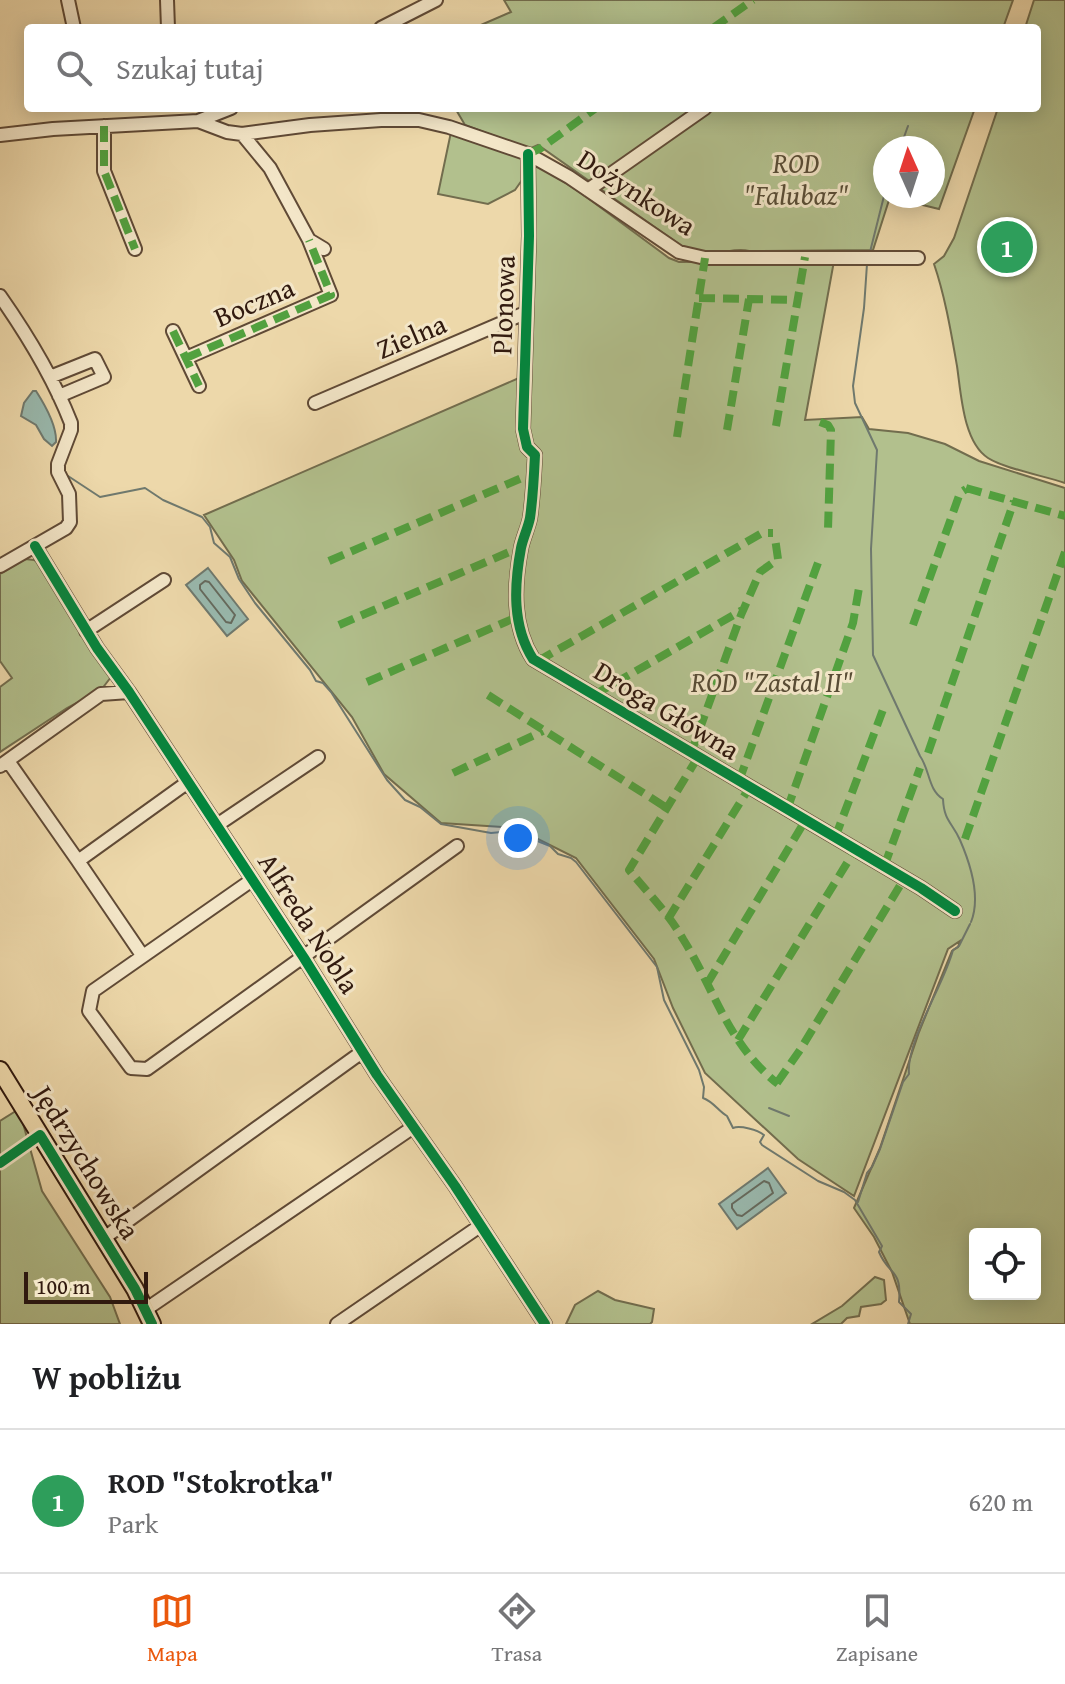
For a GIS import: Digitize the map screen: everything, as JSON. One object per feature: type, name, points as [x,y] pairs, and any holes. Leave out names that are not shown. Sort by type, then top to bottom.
[{"type":"main road","name":"Jędrzychowska","points":[[0,1070],[104,1238],[148,1317]]},
{"type":"street","points":[[68,0],[73,24]]},
{"type":"street","points":[[167,0],[168,24]]},
{"type":"street","points":[[389,24],[436,0]]},
{"type":"street","points":[[0,135],[198,121],[221,112]]},
{"type":"street","points":[[588,190],[699,112]]},
{"type":"street","name":"Dożynkowa","points":[[198,121],[242,134],[357,121],[419,120],[528,154],[689,256],[918,258]]},
{"type":"street","points":[[104,126],[104,171],[135,249]]},
{"type":"street","name":"Boczna","points":[[186,358],[331,295],[309,240],[270,168],[242,134]]},
{"type":"street","name":"Plonowa","points":[[528,154],[529,236],[523,429],[527,447],[535,455]]},
{"type":"street","name":"Boczna","points":[[309,240],[324,249]]},
{"type":"street","points":[[0,296],[27,334],[71,423],[58,464],[58,472],[69,494],[70,522],[66,528],[0,565]]},
{"type":"street","name":"Zielna","points":[[315,403],[525,313]]},
{"type":"street","points":[[173,331],[199,386]]},
{"type":"street","points":[[50,377],[95,359],[104,377],[59,396]]},
{"type":"street","name":"Droga Główna","points":[[535,455],[529,521],[521,547],[516,606],[518,628],[533,659],[955,911]]},
{"type":"street","name":"Alfreda Nobla","points":[[35,546],[86,631],[217,825],[412,1128],[455,1186],[545,1324]]},
{"type":"street","points":[[86,631],[164,580]]},
{"type":"street","points":[[129,692],[101,694],[4,764],[78,861],[142,955]]},
{"type":"street","points":[[217,825],[318,757]]},
{"type":"street","points":[[78,861],[188,782]]},
{"type":"street","points":[[252,880],[93,991],[89,1011],[131,1068],[147,1069],[457,846]]},
{"type":"street","points":[[104,1238],[362,1052]]},
{"type":"street","points":[[148,1317],[161,1299],[412,1128]]},
{"type":"street","points":[[337,1324],[480,1226]]},
{"type":"street","points":[[161,1299],[168,1311]]},
{"type":"green space","points":[[504,0],[1013,0],[1004,24],[483,24],[511,12]]},
{"type":"green space","points":[[1034,0],[1065,0],[1065,483],[995,462],[980,451],[973,441],[962,403],[947,314],[934,264],[944,256],[954,238],[997,112],[1041,112],[1041,24],[1026,24]]},
{"type":"green space","name":"ROD \"Falubaz\"","points":[[457,112],[974,112],[945,192],[945,136],[873,136],[873,208],[886,208],[873,250],[739,250],[710,253],[683,247],[538,145],[529,149],[465,125]]},
{"type":"green space","points":[[451,132],[521,156],[522,180],[515,190],[488,204],[438,194]]},
{"type":"green space","name":"ROD \"Zastal II\"","points":[[533,162],[679,262],[834,261],[805,420],[862,417],[869,429],[908,433],[945,444],[979,461],[1065,488],[1065,1324],[910,1324],[892,1272],[854,1208],[880,1148],[919,1032],[952,951],[960,941],[948,949],[854,1196],[798,1159],[705,1073],[673,1008],[654,959],[576,858],[516,828],[441,823],[384,774],[352,717],[242,581],[234,560],[204,515],[519,378]]},
{"type":"green space","points":[[25,559],[42,565],[111,677],[101,690],[67,708],[0,752],[0,687],[12,678],[0,661],[0,574]]},
{"type":"green space","points":[[19,1109],[42,1191],[110,1297],[120,1324],[0,1324],[0,1121]]},
{"type":"green space","points":[[875,1277],[884,1280],[886,1300],[881,1304],[861,1307],[859,1316],[847,1318],[841,1324],[812,1324],[842,1306]]},
{"type":"green space","points":[[598,1291],[615,1300],[654,1309],[652,1322],[566,1324],[575,1305]]},
{"type":"water","points":[[36,391],[52,422],[56,442],[52,446],[36,425],[21,416],[24,403]]},
{"type":"water","points":[[208,568],[248,619],[227,636],[186,585]]},
{"type":"water","points":[[768,1168],[786,1193],[737,1229],[719,1204]]},
{"type":"waterway","points":[[904,136],[908,126]]},
{"type":"waterway","points":[[870,252],[881,208]]},
{"type":"waterway","points":[[867,264],[853,386],[855,403],[877,450],[871,549],[873,655],[964,849],[975,891],[971,922]]},
{"type":"waterway","points":[[65,474],[100,497],[145,488],[163,500],[202,517],[210,527],[214,543],[230,557],[239,579],[255,603],[316,681],[323,683],[331,692],[387,780],[405,800],[420,807],[441,824],[491,833],[512,831],[550,846],[558,854],[576,862],[657,967],[664,1000],[699,1070],[704,1087],[703,1098],[727,1116],[733,1128],[761,1133],[764,1135],[760,1142],[762,1145],[818,1181],[855,1200],[882,1246],[879,1252],[883,1260],[897,1278],[899,1302],[911,1314],[908,1324]]},
{"type":"waterway","points":[[858,1202],[903,1082],[909,1074],[919,1029],[953,950],[959,946],[970,924]]},
{"type":"waterway","points":[[769,1108],[789,1116]]},
{"type":"marked path","points":[[719,24],[753,0]]},
{"type":"marked path","points":[[528,154],[590,112]]},
{"type":"marked path","points":[[104,126],[104,171],[135,249]]},
{"type":"marked path","points":[[186,358],[331,295],[309,240]]},
{"type":"marked path","points":[[776,426],[805,257]]},
{"type":"marked path","points":[[677,437],[705,258]]},
{"type":"marked path","points":[[699,298],[798,300]]},
{"type":"marked path","points":[[727,430],[749,299]]},
{"type":"marked path","points":[[173,331],[199,386]]},
{"type":"marked path","points":[[820,422],[831,430],[828,529]]},
{"type":"marked path","points":[[329,561],[524,477],[533,480]]},
{"type":"marked path","points":[[966,488],[1065,516]]},
{"type":"marked path","points":[[913,625],[960,493],[966,489]]},
{"type":"marked path","points":[[928,753],[1014,501]]},
{"type":"marked path","points":[[538,661],[762,533],[773,533]]},
{"type":"marked path","points":[[691,753],[741,615],[760,572],[778,559],[775,538]]},
{"type":"marked path","points":[[339,625],[521,547]]},
{"type":"marked path","points":[[965,839],[1065,552]]},
{"type":"marked path","points":[[739,781],[819,560]]},
{"type":"marked path","points":[[787,810],[853,623],[860,582]]},
{"type":"marked path","points":[[594,695],[744,609]]},
{"type":"marked path","points":[[367,682],[517,617]]},
{"type":"marked path","points":[[488,695],[667,808]]},
{"type":"marked path","points":[[835,838],[884,707]]},
{"type":"marked path","points":[[453,773],[543,731]]},
{"type":"marked path","points":[[698,757],[629,870],[677,930],[746,1052],[778,1084]]},
{"type":"marked path","points":[[884,867],[920,768]]},
{"type":"marked path","points":[[668,919],[749,788]]},
{"type":"marked path","points":[[707,984],[805,821]]},
{"type":"marked path","points":[[738,1040],[855,850]]},
{"type":"marked path","points":[[777,1083],[904,879]]},
{"type":"cycle path","points":[[528,154],[529,236],[523,429],[527,447],[535,455],[530,518],[521,548],[516,605],[521,633],[533,659],[955,911]]},
{"type":"cycle path","points":[[35,546],[97,648],[304,958],[377,1075],[455,1186],[545,1324]]},
{"type":"cycle path","points":[[0,1163],[40,1135],[135,1289],[152,1324]]},
{"type":"place","name":"ROD \"Stokrotka\"","points":[[1007,247]]}]
